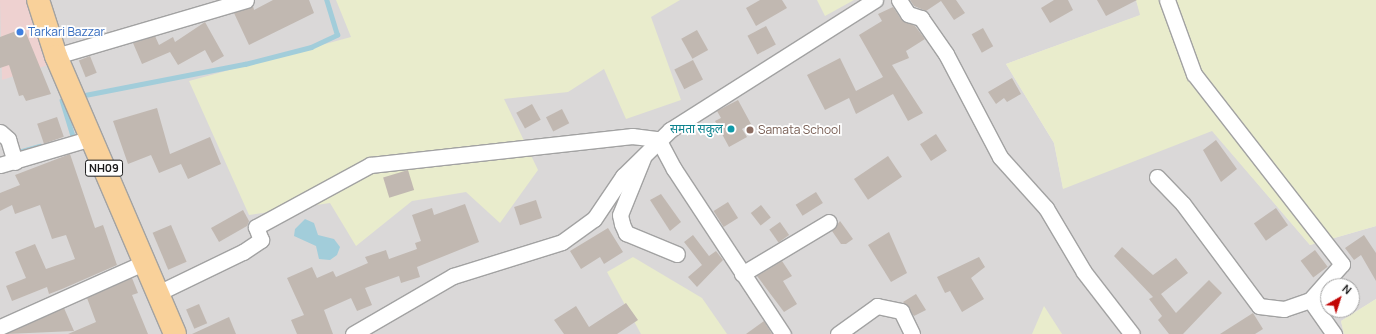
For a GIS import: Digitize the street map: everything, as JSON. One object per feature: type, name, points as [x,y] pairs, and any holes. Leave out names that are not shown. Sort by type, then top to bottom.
[{"type":"main road","name":"NH09","points":[[38,0],[56,56],[145,262],[174,334]]},
{"type":"street","points":[[56,56],[246,0]]},
{"type":"street","points":[[353,334],[453,276],[562,242],[594,219],[623,176],[658,139],[875,0]]},
{"type":"street","points":[[899,0],[908,14],[921,18],[946,54],[1000,157],[1046,208],[1084,272],[1132,334]]},
{"type":"street","points":[[1157,177],[1183,204],[1259,306],[1284,309],[1310,300],[1342,264],[1194,74],[1167,0]]},
{"type":"street","points":[[0,132],[13,156]]},
{"type":"street","points":[[158,293],[243,252],[261,240],[256,227],[370,165],[632,136],[658,139]]},
{"type":"street","points":[[0,165],[13,156],[92,138]]},
{"type":"street","points":[[658,139],[674,169],[783,334]]},
{"type":"street","points":[[647,150],[620,216],[622,224],[626,233],[677,254]]},
{"type":"street","points":[[742,274],[829,222]]},
{"type":"street","points":[[0,327],[145,262]]},
{"type":"street","points":[[1310,300],[1334,334]]},
{"type":"street","points":[[838,334],[877,306],[902,311],[912,334]]},
{"type":"shaded area","points":[[0,0],[1136,0],[1141,15],[1006,64],[1054,143],[1063,188],[1212,130],[1310,245],[1376,226],[1376,299],[1360,309],[1360,278],[1320,278],[1320,318],[1346,318],[1341,321],[1344,334],[0,334]]},
{"type":"shaded area","name":"Tarkari Bazzar","points":[[0,0],[30,0],[51,64],[2,80]]},
{"type":"green space","points":[[336,0],[680,0],[651,17],[681,100],[626,119],[604,69],[568,92],[504,99],[538,170],[500,223],[466,192],[412,201],[356,246],[330,203],[249,215],[189,81],[351,37]]},
{"type":"green space","points":[[817,0],[854,0],[825,16]]},
{"type":"green space","points":[[1136,0],[1376,0],[1376,226],[1310,245],[1212,131],[1063,189],[1054,143],[1006,64],[1140,15]]},
{"type":"green space","points":[[633,257],[702,298],[727,334],[641,334],[607,272]]},
{"type":"green space","points":[[1376,299],[1376,334],[1344,334],[1341,321],[1346,318],[1360,318],[1360,309]]},
{"type":"green space","points":[[1044,306],[1062,334],[1032,334]]},
{"type":"water","points":[[305,219],[314,223],[318,235],[334,239],[340,247],[337,255],[330,260],[319,259],[316,246],[294,236],[295,229]]},
{"type":"building","points":[[273,0],[309,0],[314,13],[249,45],[234,13],[253,6],[254,10]]},
{"type":"building","points":[[760,0],[782,0],[787,8],[756,26],[746,8]]},
{"type":"building","points":[[910,0],[956,0],[965,13],[954,20],[941,1],[926,11],[914,6]]},
{"type":"building","points":[[1054,0],[1068,0],[1073,10],[1050,23],[1041,8]]},
{"type":"building","points":[[1097,0],[1137,0],[1106,16]]},
{"type":"building","points":[[893,7],[901,19],[915,26],[925,39],[906,51],[909,58],[892,65],[923,113],[908,121],[893,94],[856,114],[849,98],[825,110],[807,75],[840,58],[856,91],[883,77],[859,35],[882,21],[878,14]]},
{"type":"building","points":[[205,22],[224,56],[212,63],[205,50],[178,65],[170,52],[142,64],[133,43],[155,36],[159,45],[173,37],[175,42]]},
{"type":"building","points":[[766,26],[776,45],[757,54],[747,36]]},
{"type":"building","points":[[24,28],[51,94],[26,101],[23,95],[19,96],[9,65],[0,68],[0,37]]},
{"type":"building","points":[[983,28],[993,46],[982,53],[972,34]]},
{"type":"building","points":[[697,30],[708,50],[692,59],[681,39]]},
{"type":"building","points":[[90,56],[97,73],[86,77],[79,60]]},
{"type":"building","points":[[693,60],[703,80],[684,89],[674,70]]},
{"type":"building","points":[[1012,78],[1021,94],[1007,102],[1004,98],[996,104],[988,92]]},
{"type":"building","name":"समता सकुल","points":[[738,100],[751,124],[742,129],[747,137],[729,147],[715,121],[721,118],[717,111]]},
{"type":"building","points":[[532,104],[541,120],[525,128],[516,113]]},
{"type":"building","points":[[157,108],[170,154],[210,137],[221,164],[188,179],[181,164],[159,173],[151,155],[128,164],[113,121]]},
{"type":"building","points":[[562,109],[569,123],[553,131],[546,117]]},
{"type":"building","points":[[57,117],[64,137],[44,144],[37,124]]},
{"type":"building","points":[[936,134],[947,151],[931,161],[920,144]]},
{"type":"building","points":[[1216,140],[1237,169],[1221,182],[1203,150]]},
{"type":"building","points":[[70,154],[95,228],[103,225],[117,265],[49,294],[47,287],[12,301],[6,286],[26,278],[15,252],[35,244],[46,269],[75,259],[66,235],[52,239],[40,205],[15,214],[12,205],[0,211],[0,193],[20,185],[15,175]]},
{"type":"building","points":[[888,156],[902,177],[868,200],[854,179]]},
{"type":"building","points":[[408,170],[414,190],[389,198],[383,178]]},
{"type":"building","points":[[816,192],[823,203],[803,216],[796,205]]},
{"type":"building","points":[[661,194],[681,222],[670,231],[650,200]]},
{"type":"building","points":[[536,200],[542,218],[520,225],[514,207]]},
{"type":"building","points":[[728,202],[738,218],[724,227],[714,211]]},
{"type":"building","points":[[465,204],[479,242],[417,267],[420,277],[401,283],[399,276],[365,288],[372,305],[357,311],[351,298],[324,310],[333,334],[297,334],[291,320],[304,315],[287,278],[312,267],[317,278],[333,271],[336,277],[368,263],[365,257],[386,250],[389,259],[417,249],[415,243],[421,241],[412,215],[432,208],[434,215]]},
{"type":"building","points":[[761,205],[771,218],[761,226],[751,213]]},
{"type":"building","points":[[1276,208],[1288,225],[1266,241],[1254,223]]},
{"type":"building","points":[[243,210],[249,221],[247,226],[219,242],[211,228]]},
{"type":"building","points":[[840,221],[853,239],[846,244],[841,244],[832,231]]},
{"type":"building","points":[[780,222],[789,235],[779,243],[769,229]]},
{"type":"building","points":[[171,225],[187,262],[168,270],[153,233]]},
{"type":"building","points":[[608,228],[623,252],[604,264],[600,257],[581,269],[570,251]]},
{"type":"building","points":[[889,232],[907,273],[891,282],[868,245]]},
{"type":"building","points":[[693,235],[709,256],[716,251],[723,260],[697,287],[688,277],[702,265],[684,242]]},
{"type":"building","points":[[1364,235],[1376,253],[1376,281],[1361,255],[1354,260],[1345,248]]},
{"type":"building","points":[[1122,247],[1153,275],[1176,258],[1188,273],[1161,294],[1176,313],[1209,280],[1222,293],[1183,334],[1169,334],[1158,320],[1162,316],[1149,299],[1153,297],[1114,256]]},
{"type":"building","points":[[1315,250],[1328,267],[1313,278],[1301,261]]},
{"type":"building","points":[[979,257],[985,267],[971,278],[984,299],[962,312],[950,291],[945,293],[937,277]]},
{"type":"building","points":[[782,261],[792,276],[783,281],[797,304],[784,312],[757,276]]},
{"type":"building","points":[[132,278],[138,293],[132,295],[148,334],[68,334],[96,322],[87,298]]},
{"type":"building","points":[[916,294],[926,310],[914,316],[903,302]]},
{"type":"building","points":[[626,303],[638,320],[617,334],[564,334],[554,320],[576,306],[589,327]]},
{"type":"building","points":[[199,304],[207,323],[194,329],[186,309]]},
{"type":"building","points":[[64,308],[74,331],[6,334]]},
{"type":"building","points":[[1253,313],[1263,329],[1255,334],[1220,334]]},
{"type":"building","points":[[229,317],[236,334],[192,334]]},
{"type":"building","points":[[764,321],[772,334],[746,334]]},
{"type":"waterway","points":[[85,95],[245,64],[311,47],[337,35],[326,0]]},
{"type":"waterway","points":[[62,100],[73,136]]},
{"type":"waterway","points":[[15,153],[40,146]]},
{"type":"place","name":"Tarkari Bazzar","points":[[20,32]]},
{"type":"place","name":"समता सकुल","points":[[731,129]]},
{"type":"place","name":"Samata School","points":[[750,130]]}]
